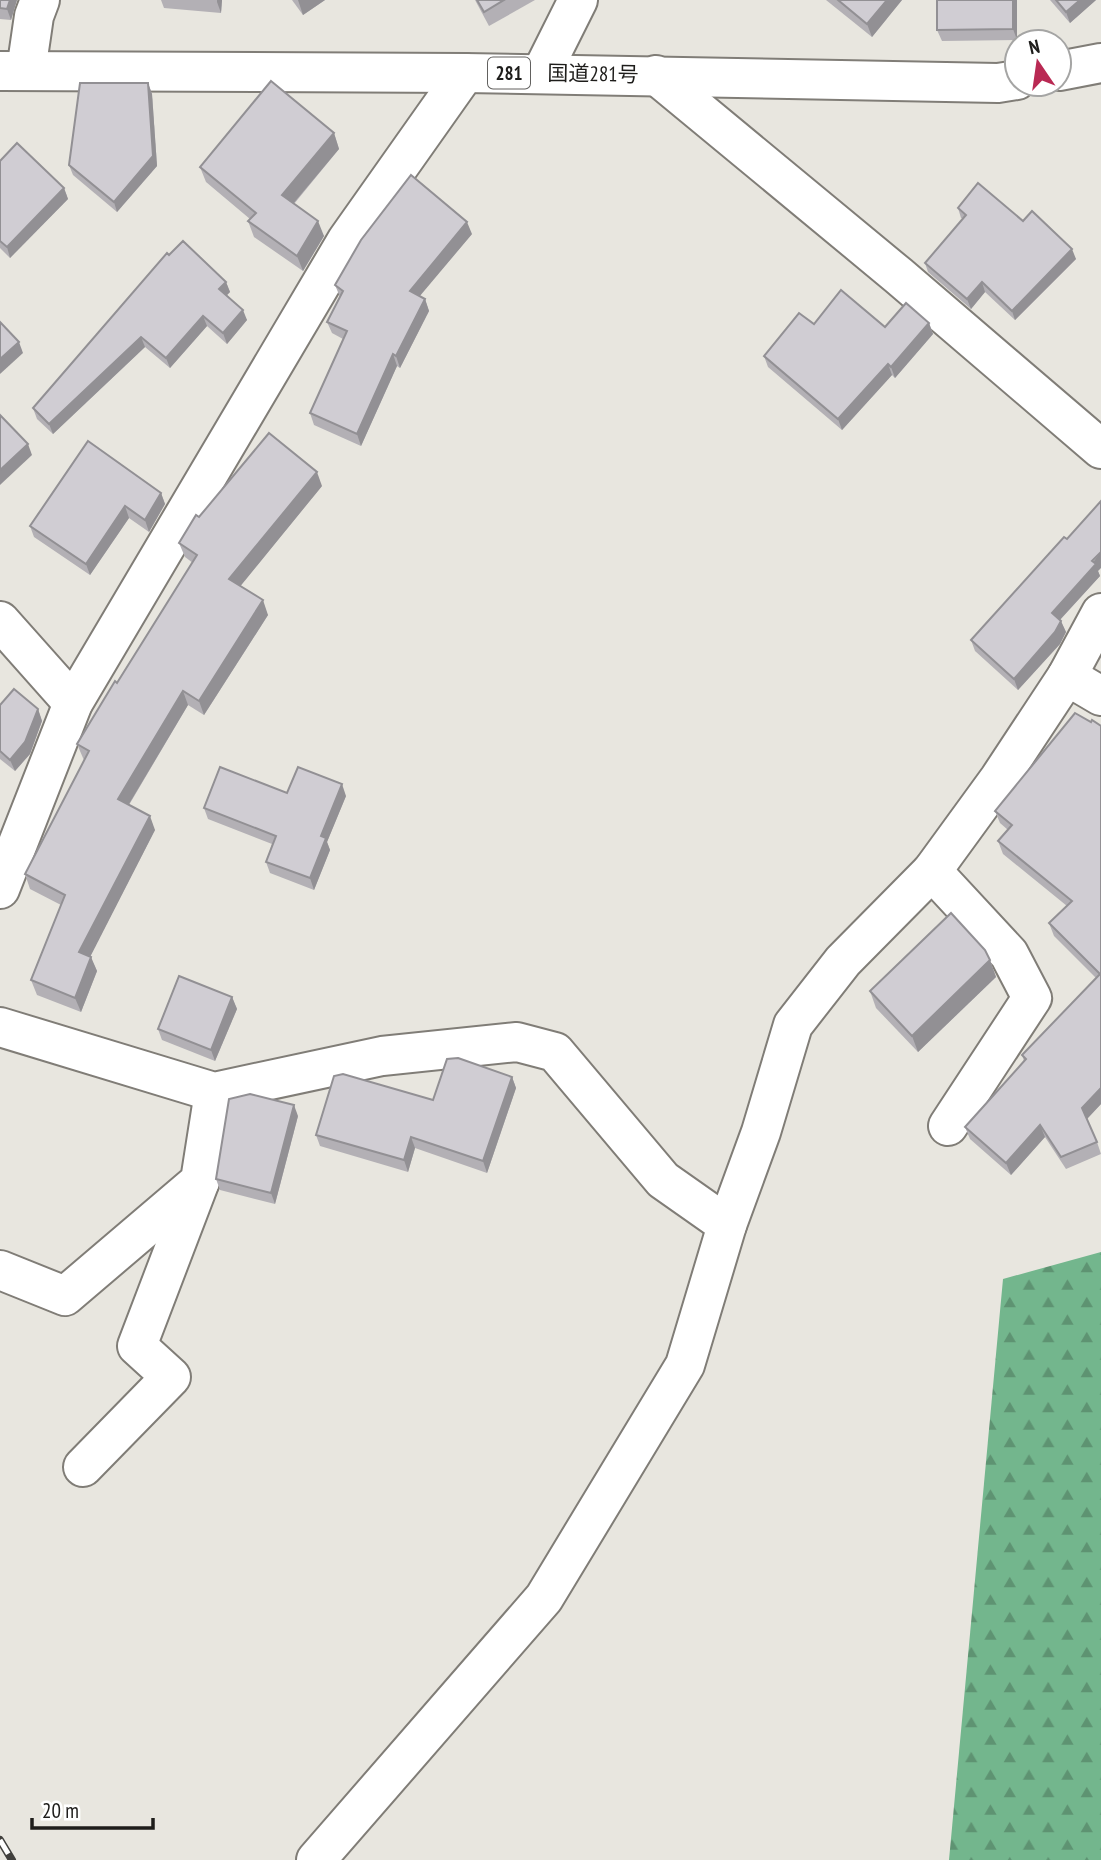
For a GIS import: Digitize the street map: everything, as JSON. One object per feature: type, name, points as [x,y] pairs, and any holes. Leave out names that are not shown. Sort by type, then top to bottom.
[{"type":"main road","points":[[13,71],[40,0]]},
{"type":"main road","points":[[541,74],[578,0]]},
{"type":"main road","points":[[1073,68],[1101,63]]},
{"type":"main road","name":"国道281号","points":[[13,71],[656,75],[1003,82]]},
{"type":"main road","points":[[1,884],[73,703],[347,240],[465,73]]},
{"type":"main road","points":[[656,75],[899,276],[1101,449]]},
{"type":"main road","points":[[316,1860],[544,1598],[685,1365],[727,1225],[761,1132],[793,1025],[843,961],[932,871],[999,779],[1067,676],[1101,613]]},
{"type":"main road","points":[[0,621],[73,703]]},
{"type":"main road","points":[[1067,676],[1101,696]]},
{"type":"main road","points":[[932,871],[1009,954],[1032,998],[948,1126]]},
{"type":"main road","points":[[0,1027],[214,1093],[382,1056],[517,1042],[555,1052],[663,1180],[727,1225]]},
{"type":"main road","points":[[83,1467],[172,1377],[137,1346],[200,1181],[214,1093]]},
{"type":"main road","points":[[0,1270],[65,1296],[200,1181]]},
{"type":"green space","points":[[1101,1252],[1101,1860],[949,1860],[1003,1279]]},
{"type":"building","points":[[0,0],[10,0],[7,9],[0,8]]},
{"type":"building","points":[[477,0],[504,0],[484,12]]},
{"type":"building","points":[[838,0],[887,0],[867,24]]},
{"type":"building","points":[[937,0],[1013,0],[1013,28],[937,30]]},
{"type":"building","points":[[1056,0],[1080,0],[1066,12]]},
{"type":"building","points":[[271,81],[334,133],[282,195],[318,221],[297,256],[248,221],[256,213],[200,167]]},
{"type":"building","points":[[80,83],[148,83],[153,156],[114,202],[69,165]]},
{"type":"building","points":[[17,143],[64,188],[7,247],[0,241],[0,161]]},
{"type":"building","points":[[411,175],[467,222],[410,291],[425,299],[396,356],[393,354],[357,434],[310,413],[347,331],[327,322],[343,291],[335,285],[361,240]]},
{"type":"building","points":[[978,183],[1023,221],[1032,211],[1072,249],[1012,311],[982,282],[967,299],[925,263],[966,215],[958,208]]},
{"type":"building","points":[[183,241],[226,282],[219,289],[243,310],[223,333],[203,316],[166,358],[141,337],[49,424],[33,408],[167,253],[169,255]]},
{"type":"building","points":[[841,290],[885,327],[906,303],[929,323],[891,367],[888,364],[838,419],[764,356],[799,313],[814,324]]},
{"type":"building","points":[[0,322],[19,342],[0,359]]},
{"type":"building","points":[[0,415],[28,444],[0,470]]},
{"type":"building","points":[[269,433],[317,472],[229,579],[263,600],[199,701],[183,691],[118,799],[150,816],[79,952],[91,957],[75,998],[31,980],[65,895],[25,874],[89,751],[77,744],[197,555],[179,543],[196,515],[199,517]]},
{"type":"building","points":[[88,441],[161,493],[145,520],[125,506],[86,564],[30,526]]},
{"type":"building","points":[[1101,501],[1101,552],[1092,561],[1096,564],[1052,613],[1061,621],[1055,632],[1014,679],[971,640],[1064,537],[1067,539]]},
{"type":"building","points":[[14,689],[38,709],[25,742],[10,760],[0,751],[0,705]]},
{"type":"building","points":[[1075,713],[1101,726],[1101,1088],[1082,1108],[1097,1142],[1061,1157],[1040,1125],[1006,1163],[965,1127],[1026,1059],[1022,1055],[1100,974],[1049,923],[1072,901],[998,841],[1012,825],[995,811]]},
{"type":"building","points":[[220,767],[287,793],[298,767],[342,784],[321,836],[326,838],[310,878],[266,862],[276,836],[204,808]]},
{"type":"building","points":[[951,913],[985,950],[990,960],[912,1036],[870,991]]},
{"type":"building","points":[[179,976],[232,997],[211,1050],[158,1029]]},
{"type":"building","points":[[458,1058],[512,1077],[483,1161],[411,1137],[404,1160],[316,1135],[334,1076],[343,1074],[433,1100],[447,1059]]},
{"type":"building","points":[[250,1094],[294,1105],[271,1193],[216,1179],[229,1099]]},
{"type":"railway","points":[[0,1840],[12,1860]]}]
